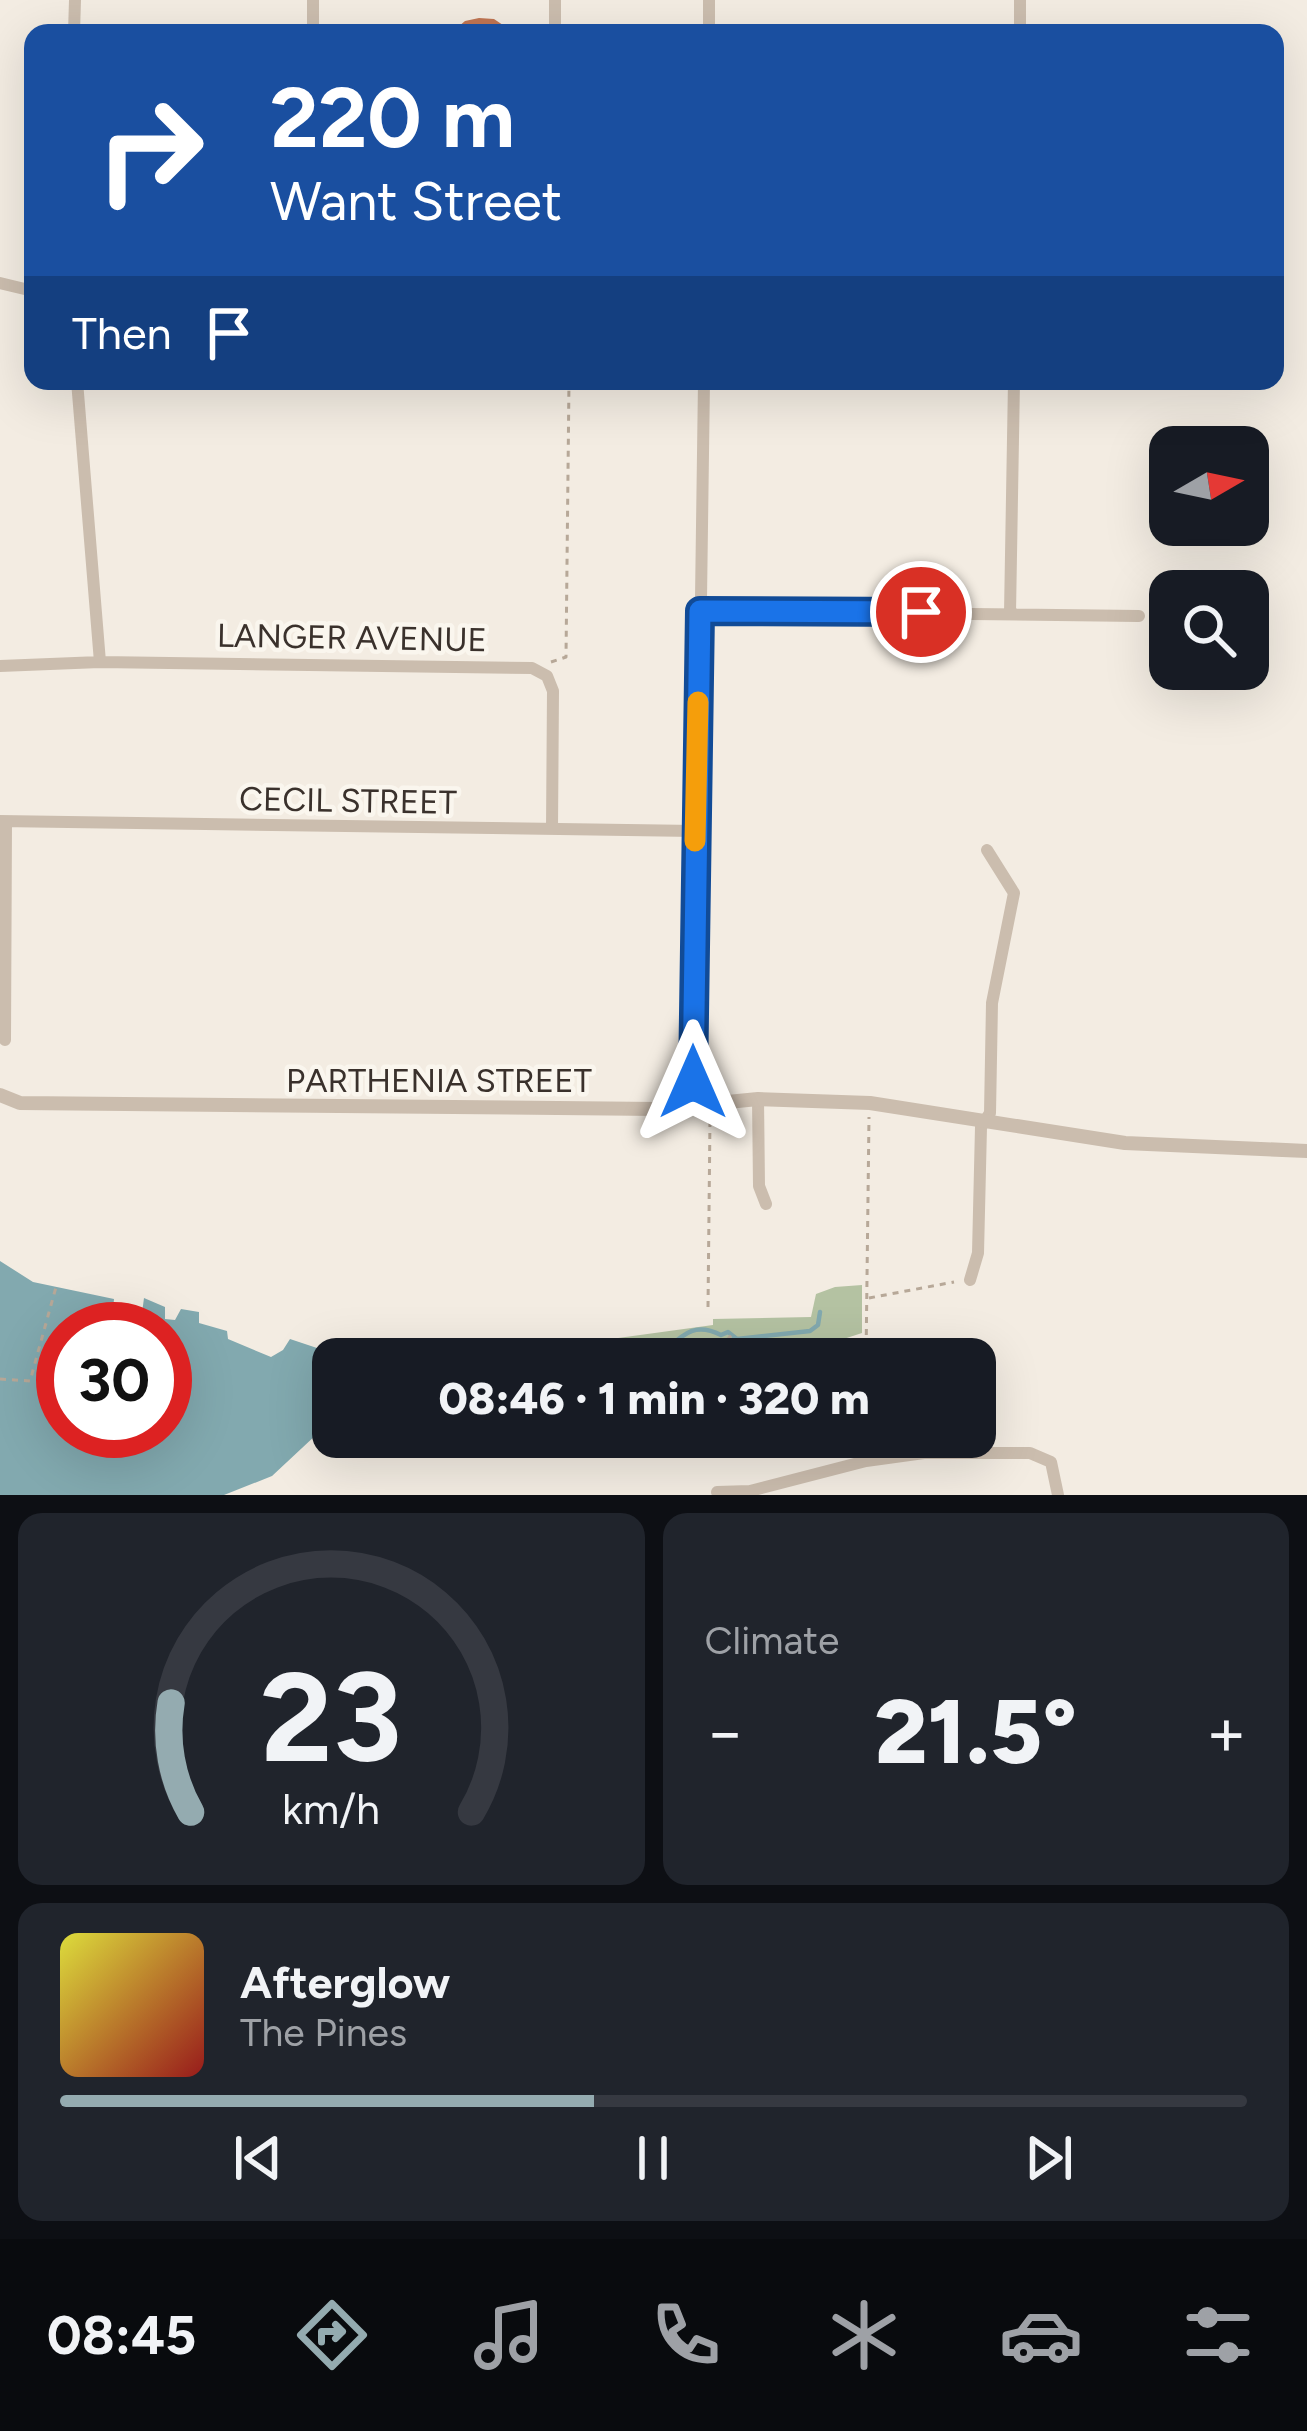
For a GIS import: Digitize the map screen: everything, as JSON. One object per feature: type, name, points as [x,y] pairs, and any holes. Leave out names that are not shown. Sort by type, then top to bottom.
[{"type":"street","points":[[78,390],[100,662]]},
{"type":"street","points":[[702,1105],[695,831],[704,390]]},
{"type":"street","points":[[1010,613],[1014,390]]},
{"type":"street","points":[[700,611],[1138,616]]},
{"type":"street","name":"LANGER AVENUE","points":[[0,666],[100,662],[532,668],[547,676],[553,691],[552,829]]},
{"type":"street","points":[[3,822],[5,1040]]},
{"type":"street","name":"CECIL STREET","points":[[3,822],[695,831]]},
{"type":"street","points":[[970,1280],[978,1253],[981,1127],[990,1113],[992,1003],[1014,893],[987,850]]},
{"type":"street","name":"PARTHENIA STREET","points":[[0,1095],[20,1103],[634,1109],[758,1099],[870,1103],[1125,1143],[1307,1151]]},
{"type":"street","points":[[758,1099],[759,1186],[766,1204]]},
{"type":"street","points":[[717,1492],[750,1491],[866,1461],[924,1453],[1030,1453],[1051,1462],[1058,1495]]},
{"type":"path","points":[[532,668],[566,657],[569,390]]},
{"type":"path","points":[[866,1338],[870,1103]]},
{"type":"path","points":[[702,1105],[708,1307]]},
{"type":"path","points":[[867,1298],[970,1280]]},
{"type":"path","points":[[0,1379],[31,1381],[56,1287]]},
{"type":"path","points":[[729,1338],[734,1332]]},
{"type":"green space","points":[[862,1285],[862,1333],[847,1338],[618,1338],[713,1325],[713,1319],[811,1317],[816,1294]]},
{"type":"water","points":[[0,1261],[33,1282],[114,1299],[36,1302],[36,1458],[192,1458],[192,1311],[199,1312],[199,1323],[227,1331],[228,1339],[271,1357],[290,1339],[312,1346],[312,1439],[272,1476],[224,1495],[0,1495]]},
{"type":"building","points":[[494,19],[502,24],[462,24]]},
{"type":"waterway","points":[[746,1338],[810,1331],[818,1325],[820,1312]]},
{"type":"waterway","points":[[680,1338],[695,1330],[728,1332],[736,1338]]},
{"type":"slow traffic","points":[[695,841],[698,702]]},
{"type":"route","points":[[693,1082],[700,611],[921,612]]}]
